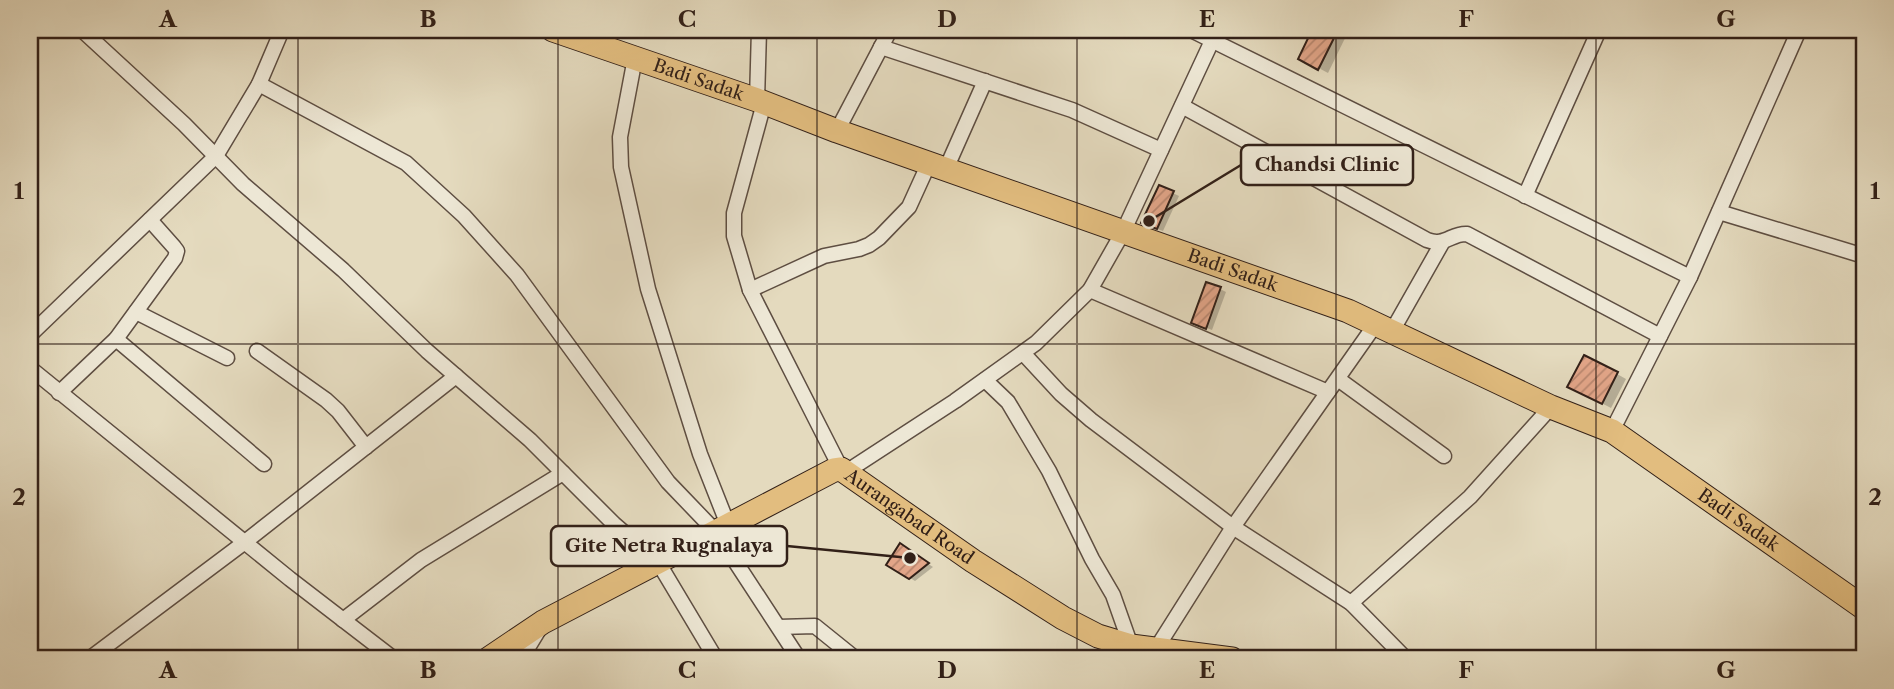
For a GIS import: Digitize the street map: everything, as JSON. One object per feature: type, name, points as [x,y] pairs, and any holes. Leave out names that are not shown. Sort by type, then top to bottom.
[{"type":"main road","name":"Badi Sadak","points":[[553,30],[1348,311],[1551,407],[1612,431],[1864,608]]},
{"type":"main road","name":"Aurangabad Road","points":[[488,659],[543,622],[834,471],[843,470],[974,561],[1063,618],[1098,636],[1131,646],[1232,659]]},
{"type":"street","points":[[82,30],[184,124],[243,184],[343,270],[427,351],[530,440],[614,524],[658,562],[716,659]]},
{"type":"street","points":[[30,335],[216,156],[259,84],[282,30]]},
{"type":"street","points":[[759,30],[761,102],[734,213],[737,250],[750,289],[843,470],[985,380],[1037,343],[1090,290],[1123,232],[1214,36]]},
{"type":"street","points":[[837,131],[890,30]]},
{"type":"street","points":[[1191,30],[1214,36],[1525,196],[1690,277]]},
{"type":"street","points":[[1525,196],[1599,30]]},
{"type":"street","points":[[1612,431],[1690,277],[1799,30]]},
{"type":"street","points":[[881,47],[1072,110],[1161,150]]},
{"type":"street","points":[[635,58],[621,130],[620,152],[648,289],[722,529],[799,659]]},
{"type":"street","points":[[750,289],[824,256],[859,249],[879,238],[909,207],[937,166],[985,81]]},
{"type":"street","points":[[259,84],[406,163],[464,216],[517,275],[668,482],[722,529]]},
{"type":"street","points":[[1182,106],[1427,240],[1442,243]]},
{"type":"street","points":[[1719,212],[1864,256]]},
{"type":"street","points":[[59,393],[116,339],[175,258],[177,251],[150,220]]},
{"type":"street","points":[[1156,649],[1233,527],[1328,392],[1383,329],[1442,243],[1457,235],[1467,234],[1660,336]]},
{"type":"street","points":[[1090,290],[1328,392]]},
{"type":"street","points":[[136,312],[226,358]]},
{"type":"street","points":[[116,339],[264,464]]},
{"type":"street","points":[[257,351],[326,400],[366,447]]},
{"type":"street","points":[[1023,353],[1074,406],[1233,527],[1350,603],[1406,659]]},
{"type":"street","points":[[30,368],[394,659]]},
{"type":"street","points":[[89,659],[245,542],[456,376]]},
{"type":"street","points":[[1338,379],[1444,456]]},
{"type":"street","points":[[985,380],[1008,401],[1049,471],[1112,595],[1131,646]]},
{"type":"street","points":[[1350,603],[1471,496],[1551,407]]},
{"type":"street","points":[[344,620],[421,560],[563,473]]},
{"type":"street","points":[[521,659],[543,622]]},
{"type":"street","points":[[779,627],[815,626],[856,659]]},
{"type":"street","points":[[30,654],[37,659]]},
{"type":"building","points":[[1312,30],[1338,30],[1318,70],[1298,59]]},
{"type":"building","points":[[1159,185],[1174,191],[1157,229],[1141,223]]},
{"type":"building","points":[[1206,282],[1221,287],[1206,329],[1191,323]]},
{"type":"building","points":[[1584,355],[1618,372],[1602,404],[1567,387]]},
{"type":"building","points":[[900,543],[929,563],[909,579],[886,565]]},
{"type":"place","name":"Chandsi Clinic","points":[[1149,221]]},
{"type":"place","name":"Gite Netra Rugnalaya","points":[[910,558]]}]
